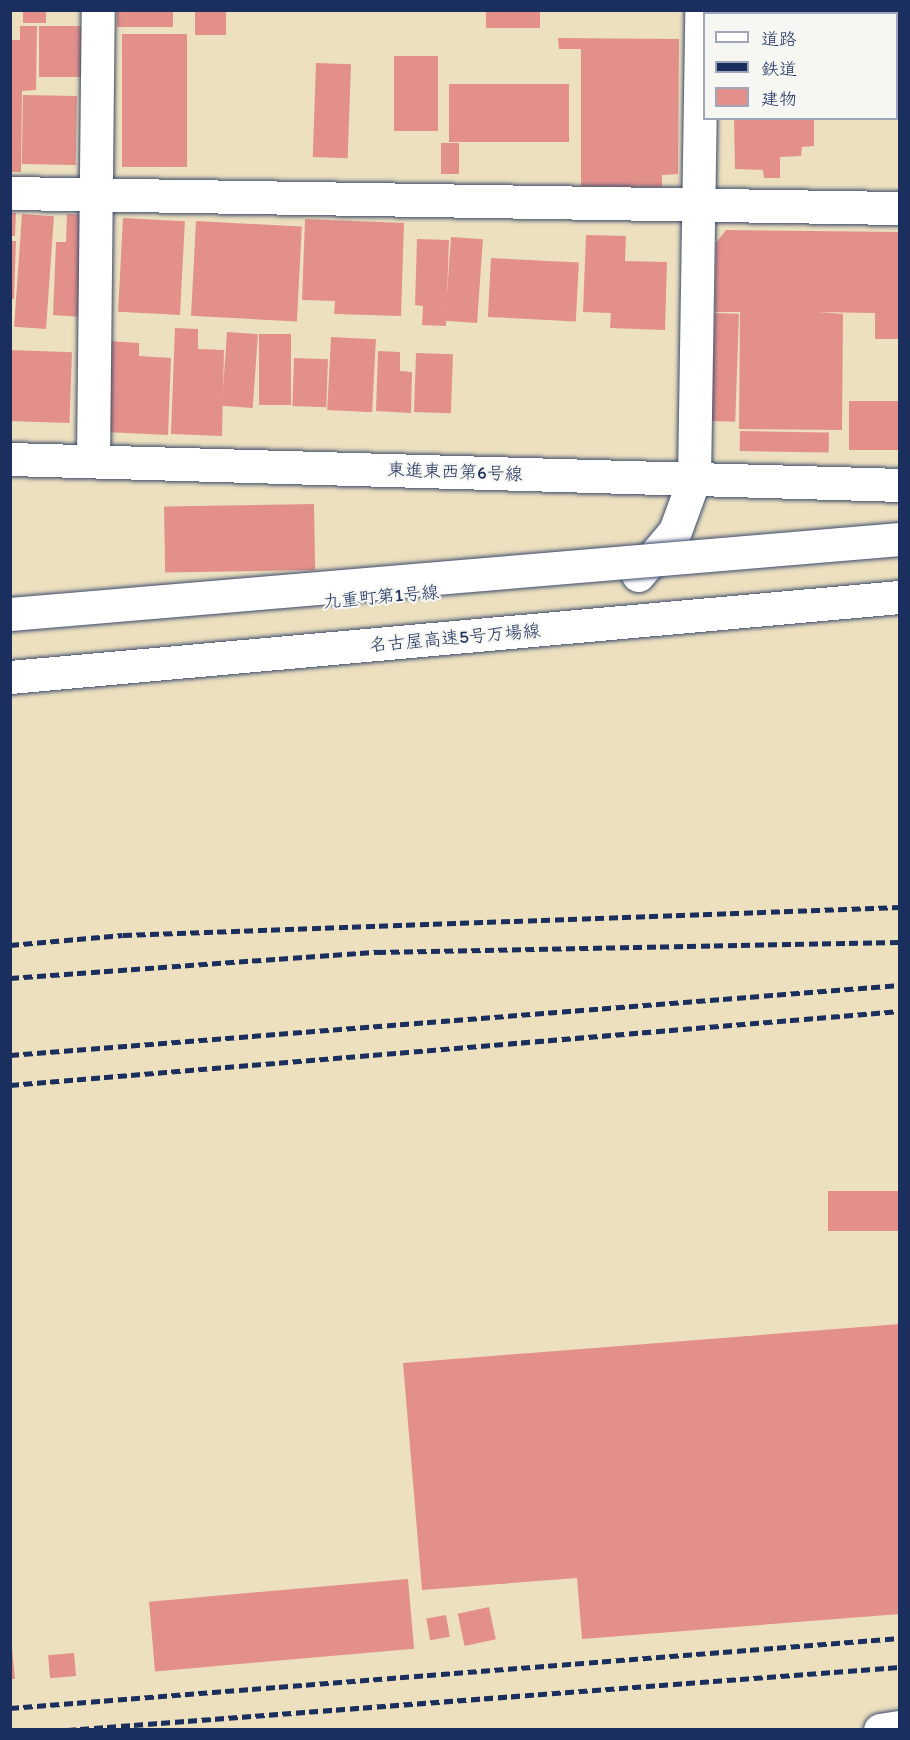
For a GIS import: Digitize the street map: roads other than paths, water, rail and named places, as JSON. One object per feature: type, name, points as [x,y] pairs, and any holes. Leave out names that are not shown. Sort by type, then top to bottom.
[{"type":"main road","points":[[93,460],[98,10]]},
{"type":"main road","name":"九重町第1号線","points":[[10,627],[641,575],[675,531],[694,479],[701,203],[701,10]]},
{"type":"main road","points":[[10,193],[900,208]]},
{"type":"main road","name":"東進東西第6号線","points":[[10,459],[900,485]]},
{"type":"main road","points":[[10,614],[900,539]]},
{"type":"main road","name":"名古屋高速5号万場線","points":[[10,678],[900,597]]},
{"type":"main road","points":[[880,1730],[900,1727]]},
{"type":"railway","points":[[10,945],[123,935],[900,907]]},
{"type":"railway","points":[[10,978],[377,952],[900,942]]},
{"type":"railway","points":[[10,1055],[900,985]]},
{"type":"railway","points":[[10,1085],[900,1011]]},
{"type":"railway","points":[[10,1708],[900,1638]]},
{"type":"railway","points":[[67,1730],[900,1667]]}]
